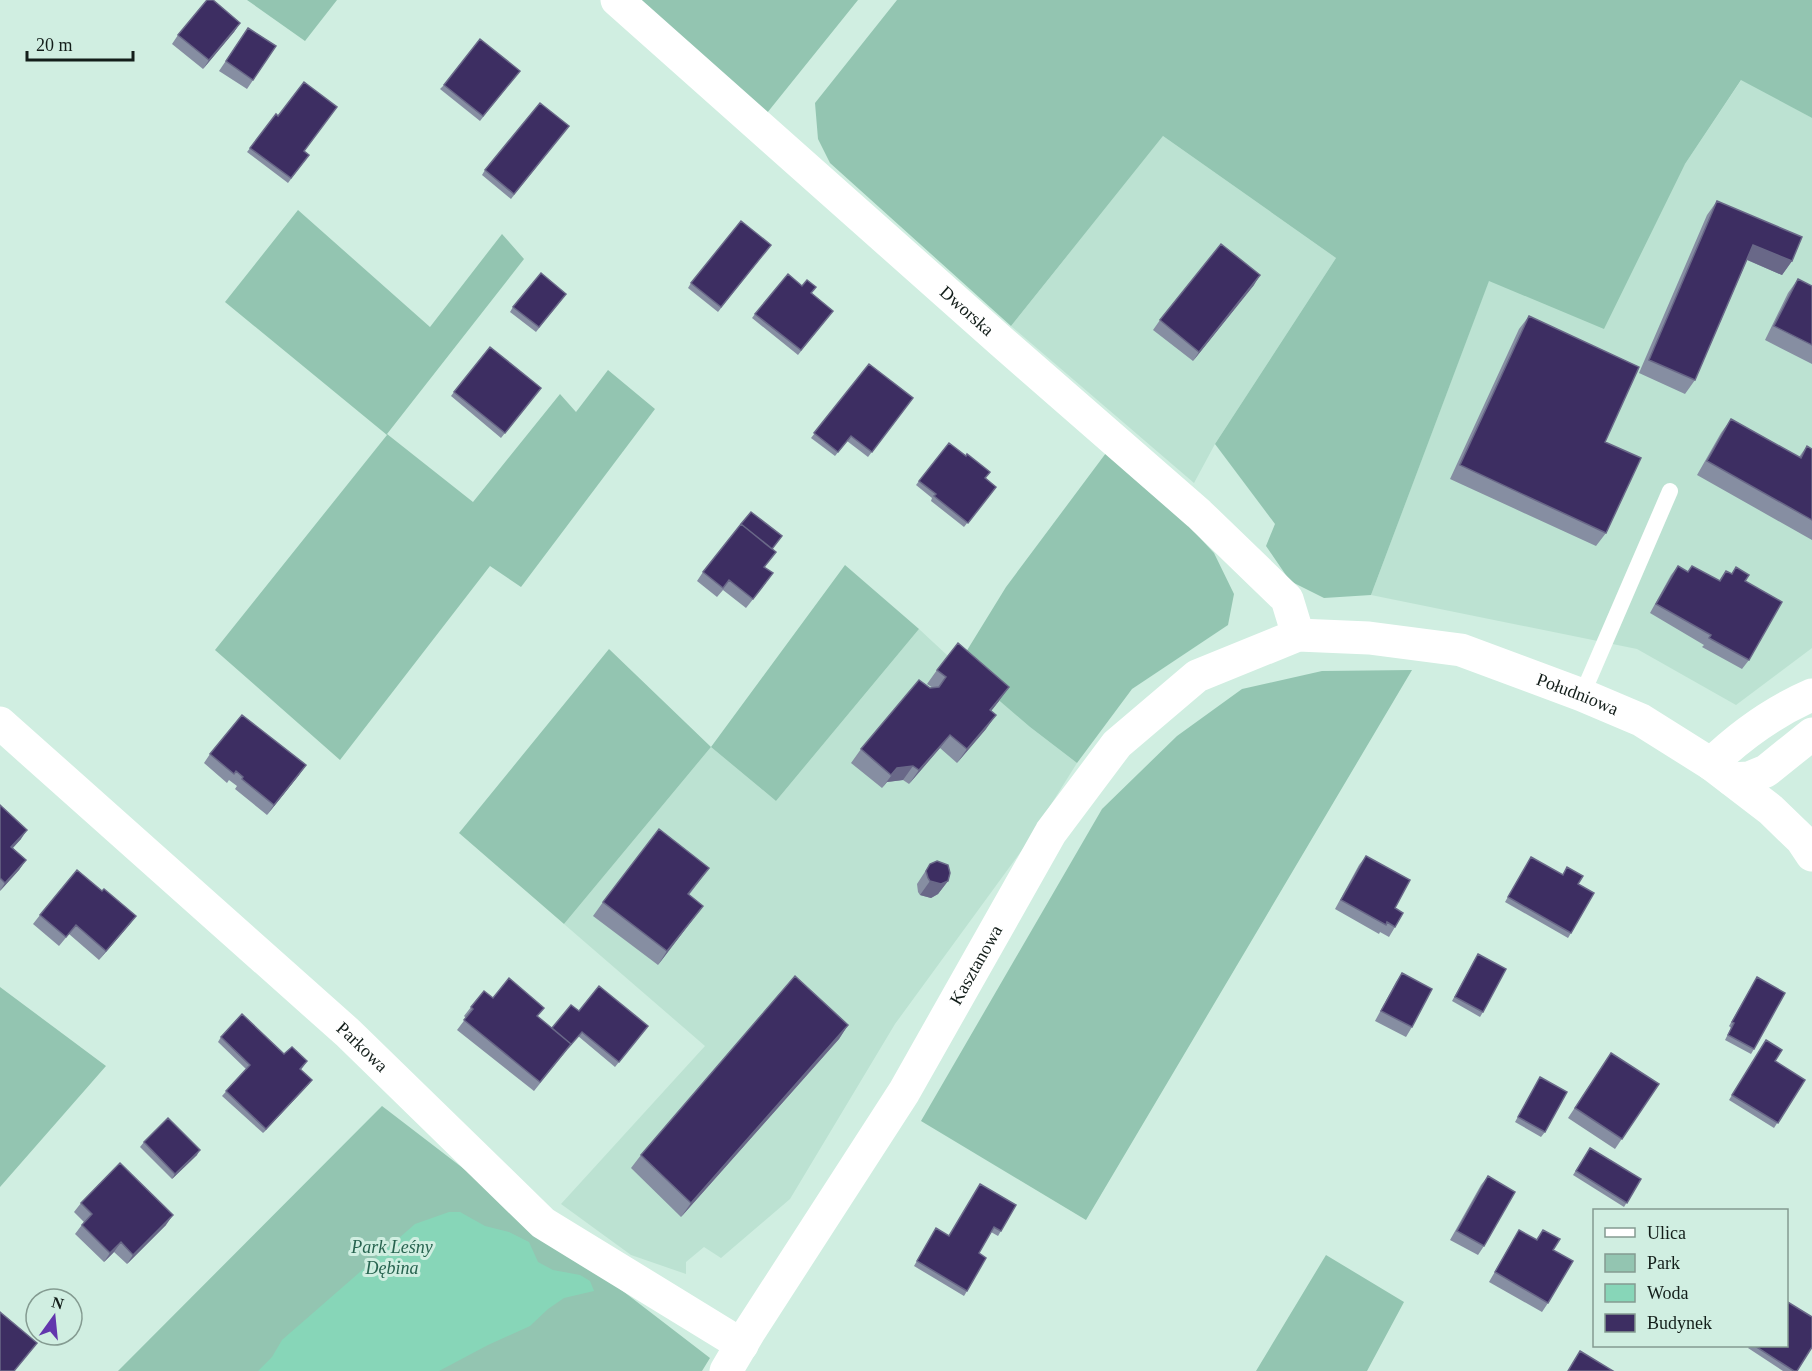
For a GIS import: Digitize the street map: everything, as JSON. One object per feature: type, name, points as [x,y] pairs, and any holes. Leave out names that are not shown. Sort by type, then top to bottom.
[{"type":"street","name":"Dworska","points":[[617,0],[1199,514],[1287,599],[1298,634]]},
{"type":"street","name":"Południowa","points":[[1298,634],[1369,638],[1461,650],[1582,694],[1641,720],[1721,771],[1771,810],[1802,840],[1812,855]]},
{"type":"street","name":"Kasztanowa","points":[[734,1358],[904,1092],[1051,832],[1117,744],[1197,676],[1298,634]]},
{"type":"street","points":[[1812,694],[1797,701],[1740,738],[1721,771],[1749,778],[1766,771],[1812,734]]},
{"type":"street","name":"Parkowa","points":[[0,723],[348,1033],[543,1223],[734,1358]]},
{"type":"lane","points":[[1582,694],[1670,491]]},
{"type":"shaded area","points":[[1742,79],[1812,118],[1812,648],[1736,705],[1637,649],[1371,595],[1489,280],[1685,164]]},
{"type":"shaded area","points":[[1163,136],[1336,258],[1215,444],[1194,483],[1011,326]]},
{"type":"shaded area","points":[[919,629],[1030,727],[1077,763],[1025,846],[895,1024],[790,1199],[721,1258],[704,1247],[686,1262],[686,1274],[631,1255],[561,1204],[705,1046],[564,924],[711,747],[776,801]]},
{"type":"green space","points":[[247,0],[337,0],[305,41]]},
{"type":"green space","points":[[638,0],[858,0],[767,113]]},
{"type":"green space","points":[[897,0],[1812,0],[1812,118],[1741,80],[1685,164],[1604,329],[1489,281],[1371,595],[1324,598],[1290,581],[1266,546],[1275,524],[1215,444],[1336,258],[1163,136],[1011,326],[830,163],[818,139],[815,103]]},
{"type":"green space","points":[[298,210],[430,327],[502,234],[524,259],[387,434],[473,502],[560,394],[576,412],[608,370],[655,409],[521,587],[490,566],[340,760],[215,650],[387,435],[225,302]]},
{"type":"green space","points":[[1106,453],[1188,525],[1214,553],[1234,594],[1228,625],[1132,689],[1077,763],[1030,727],[958,665],[1006,587]]},
{"type":"green space","points":[[845,565],[919,629],[776,801],[711,747]]},
{"type":"green space","points":[[609,649],[711,747],[564,924],[459,833]]},
{"type":"green space","points":[[1412,670],[1086,1220],[921,1121],[1102,809],[1177,736],[1242,689],[1322,671]]},
{"type":"green space","points":[[0,987],[106,1066],[0,1187]]},
{"type":"green space","name":"Park Leśny Dębina","points":[[382,1106],[710,1358],[702,1371],[118,1371]]},
{"type":"green space","points":[[1326,1255],[1404,1302],[1367,1371],[1256,1371]]},
{"type":"water","points":[[449,1212],[460,1212],[485,1226],[509,1232],[529,1242],[538,1262],[553,1270],[580,1275],[590,1281],[594,1291],[564,1298],[530,1326],[439,1371],[258,1371],[272,1357],[282,1340],[415,1224]]},
{"type":"building","points":[[207,0],[213,0],[240,23],[209,60],[178,35]]},
{"type":"building","points":[[248,28],[276,46],[253,80],[226,61]]},
{"type":"building","points":[[480,39],[520,71],[483,116],[444,85]]},
{"type":"building","points":[[304,82],[337,107],[304,151],[309,155],[291,178],[250,148]]},
{"type":"building","points":[[540,103],[569,126],[514,194],[485,170]]},
{"type":"building","points":[[1717,201],[1802,237],[1792,261],[1753,245],[1695,380],[1649,360]]},
{"type":"building","points":[[741,221],[771,245],[721,307],[691,283]]},
{"type":"building","points":[[1221,244],[1260,275],[1199,352],[1160,320]]},
{"type":"building","points":[[541,273],[566,294],[539,327],[513,307]]},
{"type":"building","points":[[788,274],[802,286],[807,280],[816,287],[811,293],[833,311],[801,350],[755,314]]},
{"type":"building","points":[[1798,279],[1812,286],[1812,345],[1774,326]]},
{"type":"building","points":[[1529,316],[1639,367],[1605,442],[1641,458],[1606,533],[1460,465]]},
{"type":"building","points":[[490,347],[541,388],[505,433],[454,392]]},
{"type":"building","points":[[869,364],[913,398],[872,452],[851,436],[838,452],[814,433]]},
{"type":"building","points":[[1731,419],[1801,458],[1807,446],[1812,449],[1812,520],[1707,461]]},
{"type":"building","points":[[949,443],[990,472],[985,478],[996,487],[968,523],[919,481]]},
{"type":"building","points":[[751,512],[782,536],[772,549],[741,524]]},
{"type":"building","points":[[741,524],[776,552],[764,567],[773,573],[753,599],[729,580],[723,588],[703,572]]},
{"type":"building","points":[[1678,566],[1688,572],[1692,566],[1720,581],[1726,571],[1732,574],[1736,567],[1749,575],[1745,581],[1782,602],[1749,660],[1709,638],[1711,635],[1656,604]]},
{"type":"building","points":[[958,643],[1009,687],[990,710],[996,715],[967,749],[950,735],[919,770],[913,766],[897,768],[891,775],[861,749],[919,680],[930,688],[939,687],[946,677],[937,670]]},
{"type":"building","points":[[242,715],[306,765],[274,805],[242,779],[243,777],[236,771],[234,774],[210,754]]},
{"type":"building","points":[[0,805],[27,830],[11,847],[26,860],[5,883],[0,878]]},
{"type":"building","points":[[659,829],[709,868],[688,894],[703,906],[667,951],[603,902]]},
{"type":"building","points":[[1366,856],[1410,880],[1395,908],[1403,913],[1395,927],[1387,922],[1386,925],[1341,900]]},
{"type":"building","points":[[1531,857],[1563,875],[1567,867],[1583,876],[1578,884],[1594,893],[1571,933],[1508,897]]},
{"type":"building","points":[[937,861],[948,865],[950,873],[948,881],[941,884],[930,881],[926,871],[930,864]]},
{"type":"building","points":[[77,870],[136,916],[106,951],[76,925],[66,937],[40,915]]},
{"type":"building","points":[[1478,954],[1506,969],[1483,1012],[1455,997]]},
{"type":"building","points":[[1402,973],[1432,989],[1412,1027],[1381,1011]]},
{"type":"building","points":[[795,976],[848,1025],[691,1203],[641,1155]]},
{"type":"building","points":[[1757,977],[1785,993],[1754,1049],[1728,1035],[1734,1023],[1732,1022]]},
{"type":"building","points":[[509,978],[544,1008],[537,1016],[571,1044],[540,1082],[464,1020],[484,991],[493,998]]},
{"type":"building","points":[[599,986],[648,1026],[619,1062],[582,1032],[568,1048],[571,1044],[552,1028],[571,1005],[579,1011]]},
{"type":"building","points":[[242,1014],[284,1054],[292,1047],[307,1061],[300,1069],[312,1080],[266,1129],[226,1091],[250,1065],[221,1037]]},
{"type":"building","points":[[1766,1040],[1782,1050],[1775,1061],[1805,1080],[1778,1123],[1732,1095]]},
{"type":"building","points":[[1611,1053],[1659,1084],[1622,1139],[1575,1108]]},
{"type":"building","points":[[1540,1077],[1567,1092],[1545,1132],[1518,1117]]},
{"type":"building","points":[[168,1118],[200,1150],[175,1174],[144,1142]]},
{"type":"building","points":[[1590,1148],[1641,1179],[1627,1203],[1576,1171]]},
{"type":"building","points":[[120,1163],[173,1215],[133,1255],[121,1242],[110,1253],[82,1225],[92,1214],[81,1203]]},
{"type":"building","points":[[1488,1176],[1515,1192],[1484,1246],[1457,1231]]},
{"type":"building","points":[[980,1184],[1016,1205],[1001,1231],[994,1227],[979,1253],[986,1258],[967,1291],[917,1261],[936,1228],[949,1236]]},
{"type":"building","points":[[1519,1230],[1537,1240],[1543,1230],[1560,1239],[1553,1250],[1573,1261],[1548,1303],[1495,1272]]},
{"type":"building","points":[[1788,1302],[1812,1317],[1812,1347],[1797,1371],[1757,1347],[1788,1347]]},
{"type":"building","points":[[0,1312],[24,1332],[24,1347],[34,1347],[14,1371],[0,1371]]},
{"type":"building","points":[[1580,1351],[1613,1371],[1568,1371]]}]
